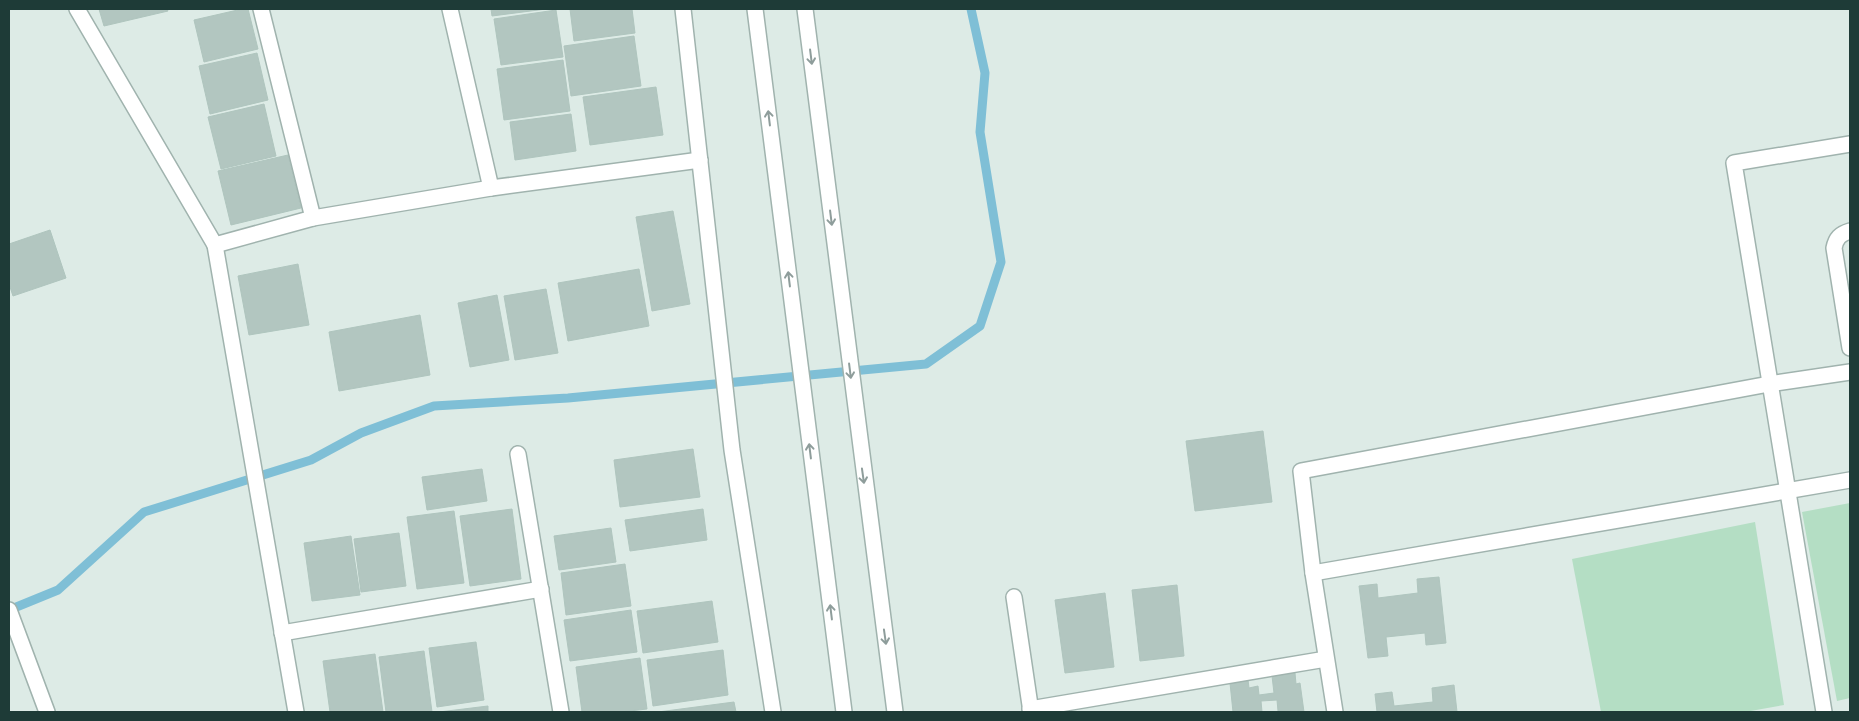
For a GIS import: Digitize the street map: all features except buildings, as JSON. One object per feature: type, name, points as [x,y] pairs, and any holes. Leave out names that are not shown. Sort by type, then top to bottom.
[{"type":"street","points":[[77,9],[215,244],[296,712]]},
{"type":"street","points":[[262,9],[313,218]]},
{"type":"street","points":[[450,9],[490,188]]},
{"type":"street","points":[[683,9],[732,450],[773,712]]},
{"type":"street","points":[[756,9],[844,712]]},
{"type":"street","points":[[804,9],[856,427],[895,712]]},
{"type":"street","points":[[1824,712],[1768,384],[1734,163],[1850,144]]},
{"type":"street","points":[[215,244],[313,218],[490,188],[700,160]]},
{"type":"street","points":[[1850,231],[1840,234],[1834,248],[1850,348]]},
{"type":"street","points":[[1335,712],[1313,573],[1301,470],[1768,384],[1850,372]]},
{"type":"street","points":[[518,454],[561,712]]},
{"type":"street","points":[[1313,573],[1850,480]]},
{"type":"street","points":[[282,632],[541,589]]},
{"type":"street","points":[[1014,597],[1030,711],[1326,659]]},
{"type":"street","points":[[9,610],[47,712]]},
{"type":"green space","points":[[1850,503],[1850,698],[1837,701],[1802,512]]},
{"type":"green space","points":[[1755,522],[1784,705],[1745,712],[1601,712],[1572,559]]},
{"type":"waterway","points":[[9,610],[58,590],[144,512],[311,460],[361,433],[434,406],[568,398],[926,364],[980,326],[1001,262],[980,132],[985,73],[971,9]]}]
